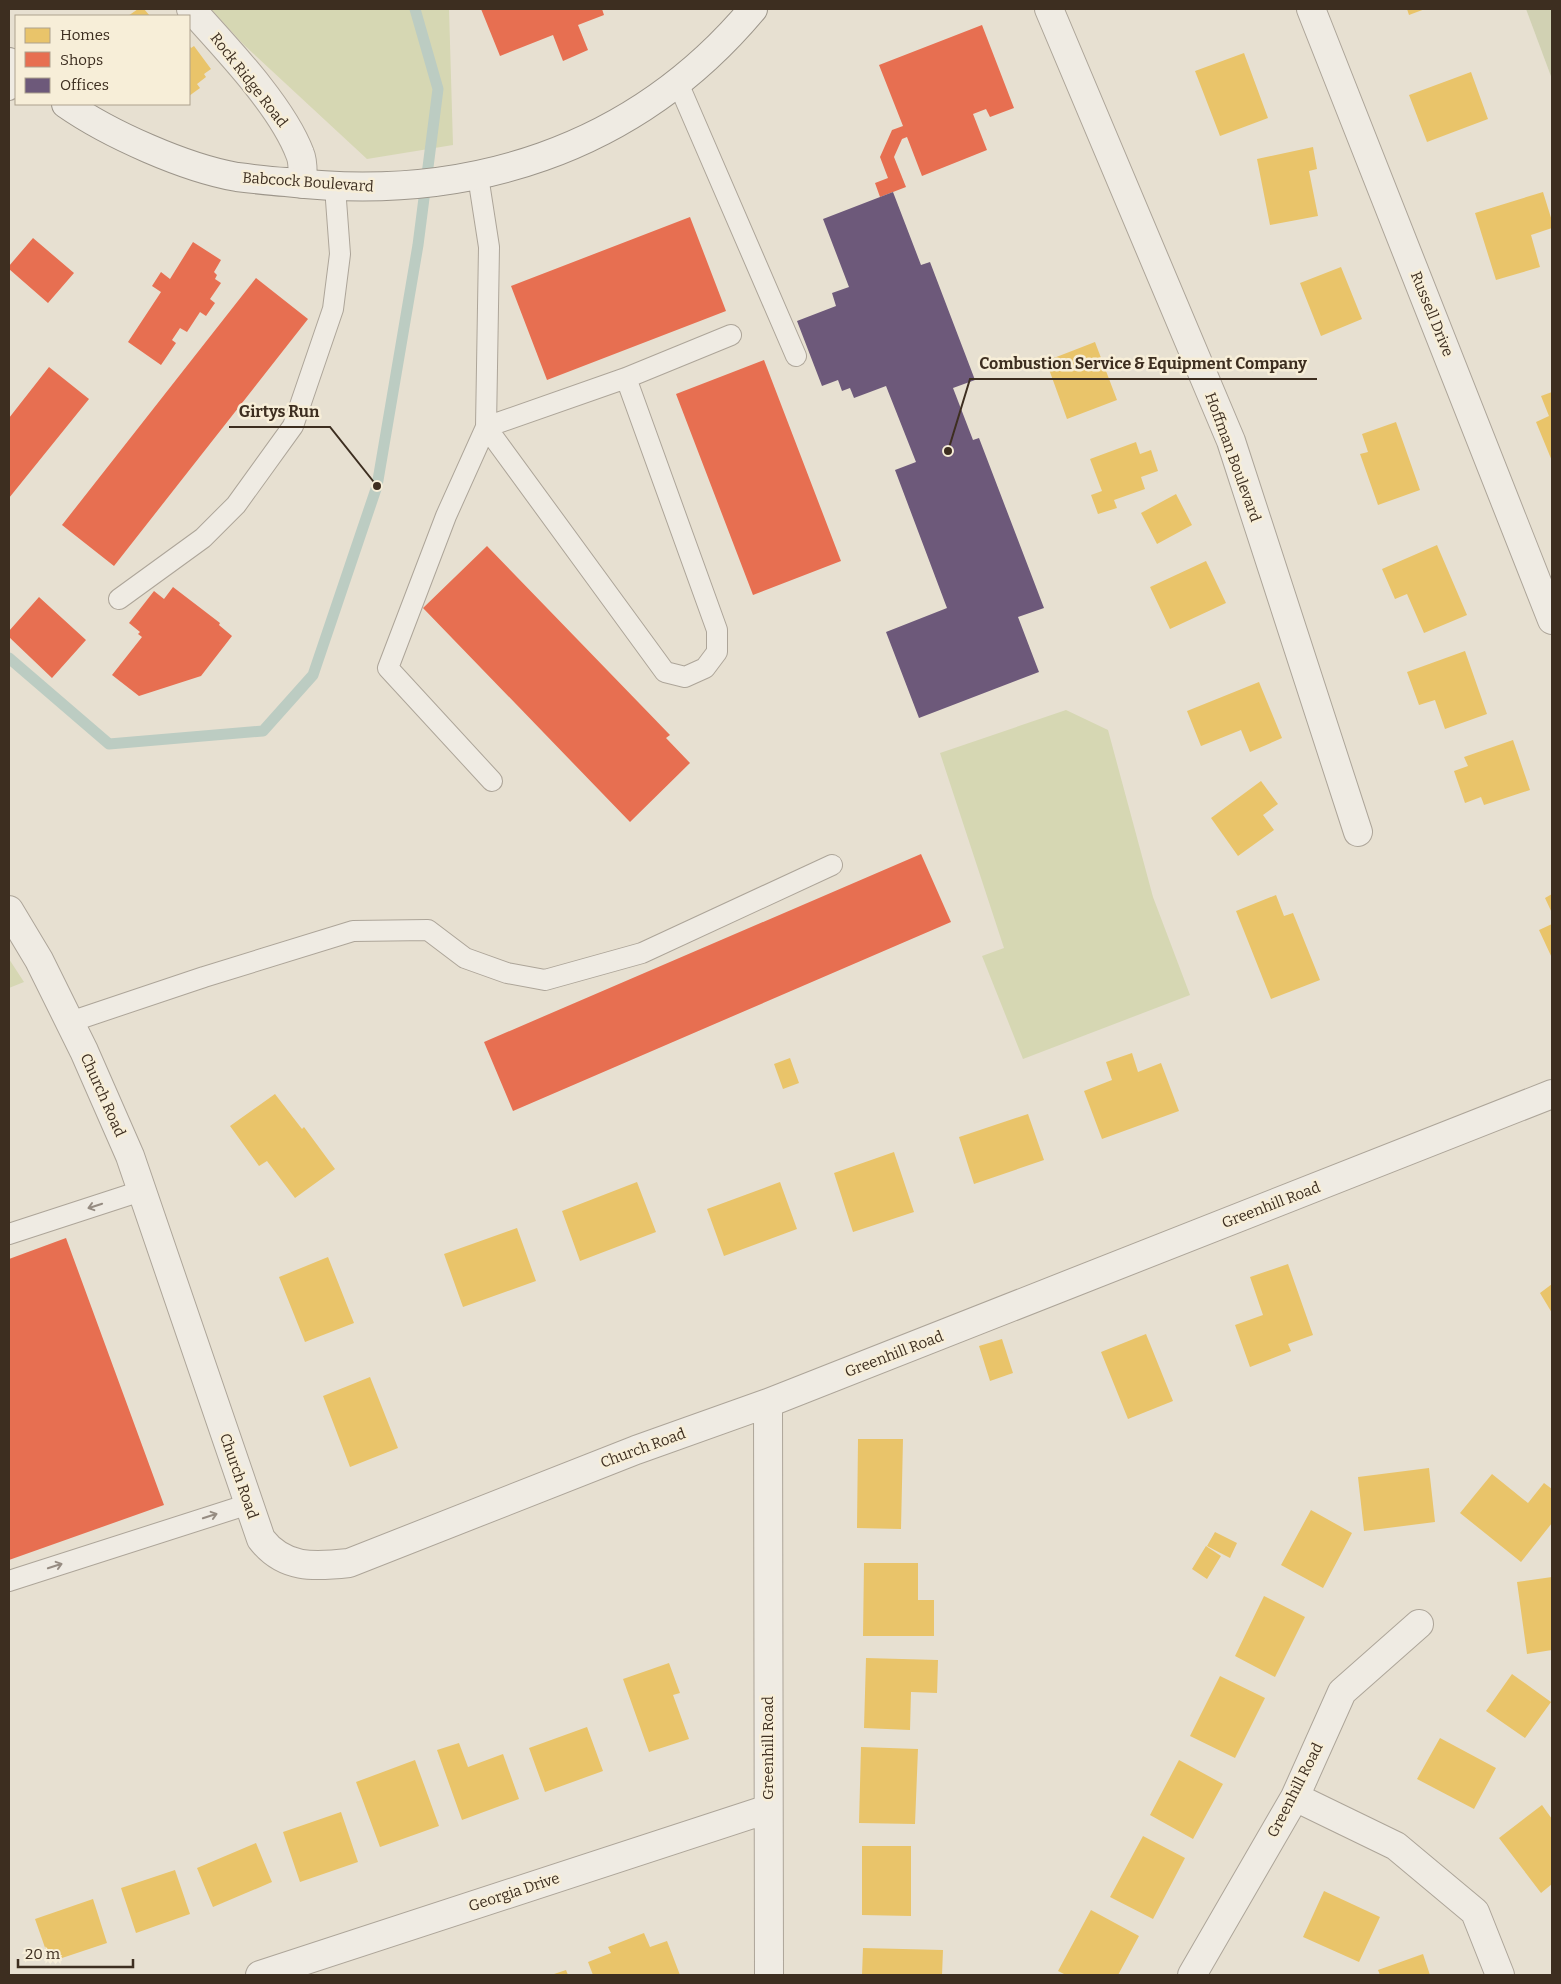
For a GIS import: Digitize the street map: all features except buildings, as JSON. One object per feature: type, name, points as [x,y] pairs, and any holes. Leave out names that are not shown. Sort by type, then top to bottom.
[{"type":"street","name":"Rock Ridge Road","points":[[192,9],[232,55],[288,126],[301,156],[303,184]]},
{"type":"street","name":"Babcock Boulevard","points":[[67,105],[82,115],[138,143],[192,165],[235,176],[348,188],[466,179],[566,149],[625,119],[678,82],[753,9]]},
{"type":"street","name":"Hoffman Boulevard","points":[[1048,9],[1231,441],[1358,832]]},
{"type":"street","name":"Russell Drive","points":[[1311,9],[1552,620]]},
{"type":"street","name":"Church Road","points":[[9,910],[38,960],[70,1022],[130,1156],[261,1539],[272,1553],[288,1561],[318,1566],[348,1564],[636,1450],[768,1403]]},
{"type":"street","name":"Greenhill Road","points":[[769,1975],[768,1403],[1552,1094]]},
{"type":"street","name":"Greenhill Road","points":[[1192,1975],[1295,1797],[1342,1692],[1419,1624]]},
{"type":"street","points":[[1295,1797],[1396,1846],[1475,1912],[1500,1975]]},
{"type":"street","name":"Georgia Drive","points":[[260,1975],[768,1810]]},
{"type":"lane","points":[[678,82],[796,356]]},
{"type":"lane","points":[[466,179],[490,248],[486,427],[446,516],[388,668],[492,781]]},
{"type":"lane","points":[[119,599],[203,538],[230,512],[293,426],[333,309],[348,188]]},
{"type":"lane","points":[[486,427],[626,378],[732,336]]},
{"type":"lane","points":[[486,427],[665,672],[684,677],[705,668],[717,652],[717,630],[626,378]]},
{"type":"lane","points":[[70,1022],[353,930],[428,930],[464,958],[507,974],[545,980],[642,953],[832,865]]},
{"type":"lane","points":[[9,1234],[142,1191]]},
{"type":"lane","points":[[9,1581],[249,1504]]},
{"type":"green space","points":[[211,9],[449,9],[453,145],[367,159],[244,45]]},
{"type":"green space","points":[[1526,9],[1552,9],[1552,79]]},
{"type":"green space","points":[[1066,710],[1108,730],[1153,897],[1190,995],[1023,1059],[982,956],[1004,948],[940,753]]},
{"type":"green space","points":[[9,959],[24,982],[9,988]]},
{"type":"waterway","points":[[9,658],[109,744],[263,731],[313,675],[377,486],[418,245],[438,89],[415,9]]},
{"type":"place","name":"Combustion Service & Equipment Company","points":[[948,451]]},
{"type":"place","name":"Girtys Run","points":[[377,486]]}]
